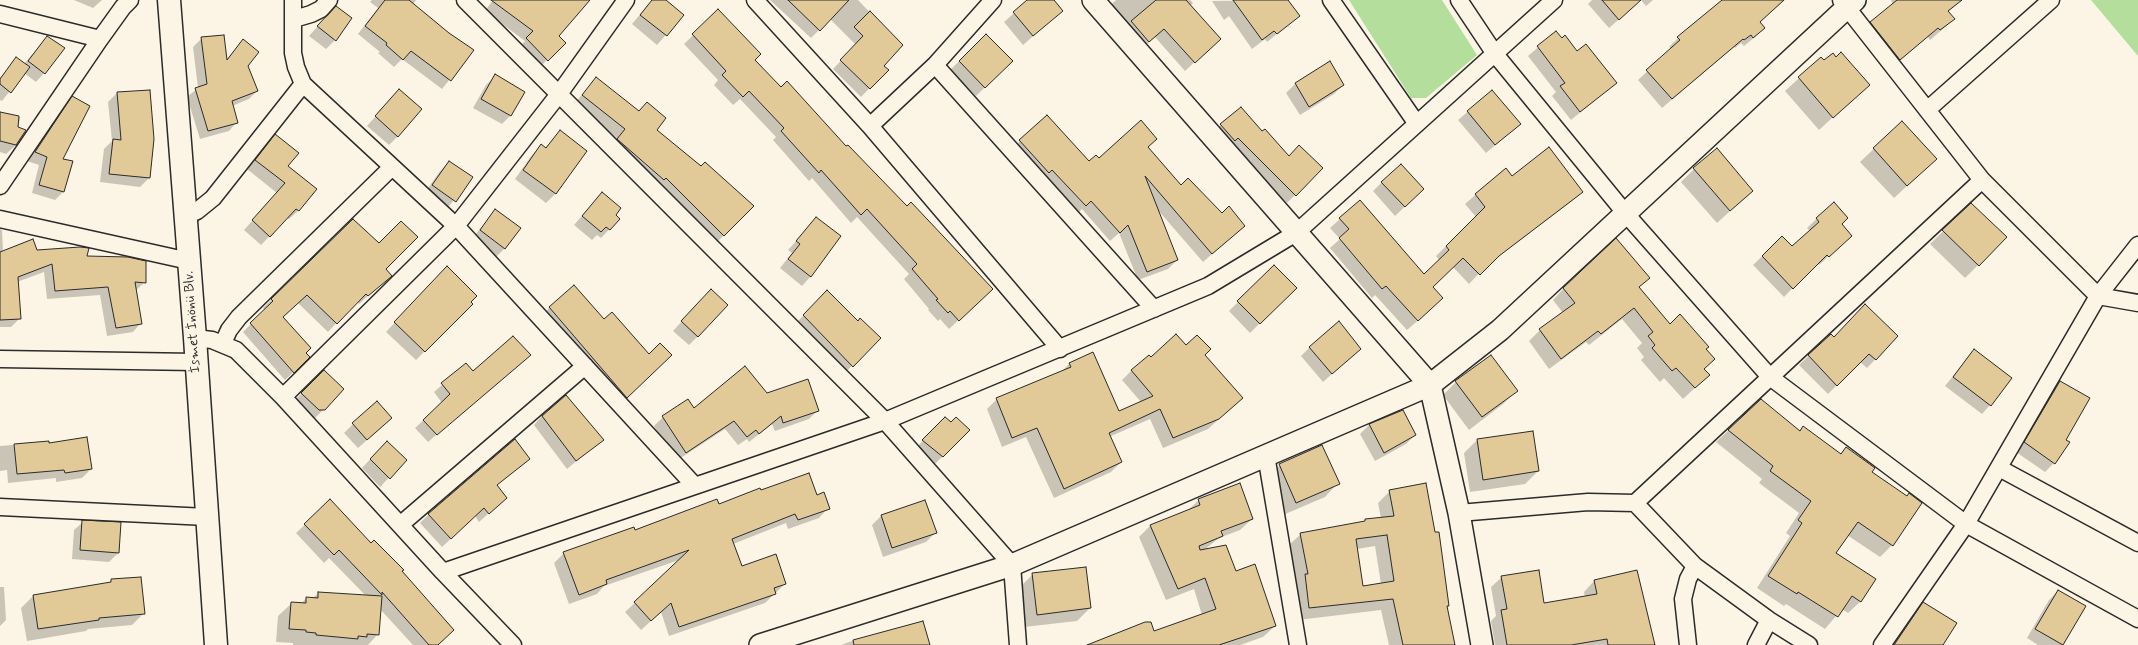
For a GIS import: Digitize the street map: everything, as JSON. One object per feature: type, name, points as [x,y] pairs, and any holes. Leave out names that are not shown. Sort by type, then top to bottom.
[{"type":"main road","name":"İsmet İnönü Blv.","points":[[169,0],[195,338],[216,645]]},
{"type":"street","points":[[0,186],[100,39],[123,7],[130,0]]},
{"type":"street","points":[[293,0],[293,53],[296,67],[303,84],[456,226],[694,485]]},
{"type":"street","points":[[294,19],[311,14],[321,9],[329,0]]},
{"type":"street","points":[[283,397],[456,226],[559,94],[626,0]]},
{"type":"street","points":[[755,0],[870,126],[1060,349]]},
{"type":"street","points":[[870,126],[935,65],[993,0]]},
{"type":"street","points":[[1093,0],[1430,385],[1459,513],[1482,645]]},
{"type":"street","points":[[1331,0],[1417,124]]},
{"type":"street","points":[[1459,0],[1495,54],[1626,214],[1770,376],[1966,524],[2138,619]]},
{"type":"street","points":[[443,572],[885,421],[1208,286],[1296,233],[1554,0]]},
{"type":"street","points":[[1927,110],[2051,0]]},
{"type":"street","points":[[469,1],[559,94],[885,421],[1012,565],[1018,645]]},
{"type":"street","points":[[760,645],[1012,565],[1430,385],[1500,330],[1626,214],[1848,3],[1927,110],[1982,180],[2098,296],[2138,303]]},
{"type":"street","points":[[0,14],[100,39]]},
{"type":"street","points":[[935,65],[1154,309]]},
{"type":"street","points":[[186,216],[202,208],[213,198],[303,84]]},
{"type":"street","points":[[223,343],[229,330],[239,317],[392,166]]},
{"type":"street","points":[[1459,513],[1588,502],[1635,503],[1982,180]]},
{"type":"street","points":[[0,219],[189,261]]},
{"type":"street","points":[[1882,645],[1966,524],[2098,296],[2138,245]]},
{"type":"street","points":[[195,338],[223,343],[236,350],[283,397],[443,572],[513,645]]},
{"type":"street","points":[[0,359],[196,362]]},
{"type":"street","points":[[400,525],[585,366]]},
{"type":"street","points":[[1266,456],[1298,645]]},
{"type":"street","points":[[1999,468],[2138,543]]},
{"type":"street","points":[[1635,503],[1695,566],[1769,620],[1809,645]]},
{"type":"street","points":[[0,507],[207,517]]},
{"type":"street","points":[[1688,645],[1683,599],[1688,579],[1695,566]]},
{"type":"street","points":[[1756,645],[1769,620]]},
{"type":"green space","points":[[1349,0],[1442,0],[1477,55],[1426,98],[1411,98]]},
{"type":"green space","points":[[2091,0],[2138,0],[2138,56]]},
{"type":"building","points":[[385,0],[409,0],[449,33],[474,50],[451,81],[411,51],[403,60],[386,45],[387,43],[365,26]]},
{"type":"building","points":[[491,0],[590,0],[559,36],[566,43],[548,61],[526,38],[533,31]]},
{"type":"building","points":[[652,0],[666,0],[684,15],[667,36],[640,15]]},
{"type":"building","points":[[788,0],[849,0],[820,31]]},
{"type":"building","points":[[1027,0],[1054,0],[1063,11],[1033,36],[1013,12]]},
{"type":"building","points":[[1156,0],[1186,0],[1221,39],[1195,63],[1164,29],[1149,42],[1131,21]]},
{"type":"building","points":[[1233,0],[1288,0],[1300,16],[1277,34],[1274,31],[1262,40]]},
{"type":"building","points":[[1602,0],[1641,0],[1619,20]]},
{"type":"building","points":[[1722,0],[1784,0],[1760,22],[1765,28],[1753,38],[1751,35],[1744,40],[1743,39],[1672,99],[1646,70],[1680,40],[1677,37]]},
{"type":"building","points":[[1897,0],[1962,0],[1948,11],[1955,19],[1940,30],[1938,28],[1900,60],[1870,22]]},
{"type":"building","points":[[336,6],[352,18],[336,41],[317,26]]},
{"type":"building","points":[[718,9],[761,54],[755,60],[781,87],[787,81],[846,146],[848,145],[907,206],[911,202],[993,289],[959,321],[950,311],[948,313],[936,300],[938,299],[912,269],[917,264],[867,209],[861,215],[821,170],[819,173],[781,131],[784,128],[749,91],[743,97],[722,75],[726,71],[692,34]]},
{"type":"building","points":[[870,11],[903,45],[884,66],[889,70],[870,89],[840,60],[863,36],[854,27]]},
{"type":"building","points":[[1556,31],[1562,38],[1565,35],[1577,51],[1586,44],[1617,83],[1580,112],[1560,86],[1565,83],[1537,46]]},
{"type":"building","points":[[986,34],[1013,61],[985,88],[959,61]]},
{"type":"building","points":[[224,35],[227,60],[243,39],[259,52],[248,66],[258,91],[232,101],[238,123],[208,131],[195,88],[207,84],[201,37]]},
{"type":"building","points":[[47,36],[65,48],[45,74],[28,61]]},
{"type":"building","points":[[1841,52],[1870,85],[1833,118],[1798,77],[1821,57],[1824,60],[1833,53],[1836,57]]},
{"type":"building","points":[[16,57],[30,67],[11,93],[0,84],[0,79]]},
{"type":"building","points":[[1330,61],[1344,85],[1309,107],[1295,83]]},
{"type":"building","points":[[495,74],[525,92],[511,116],[481,99]]},
{"type":"building","points":[[596,77],[639,111],[647,102],[666,118],[657,130],[701,166],[705,162],[754,206],[724,236],[666,178],[664,180],[617,139],[625,129],[582,95]]},
{"type":"building","points":[[399,89],[422,109],[398,137],[375,116]]},
{"type":"building","points":[[150,90],[154,139],[150,178],[109,174],[113,139],[121,140],[117,92]]},
{"type":"building","points":[[1492,90],[1521,124],[1495,145],[1467,111]]},
{"type":"building","points":[[72,96],[90,106],[63,159],[73,161],[64,192],[39,185],[47,157],[35,152]]},
{"type":"building","points":[[1241,107],[1262,131],[1265,129],[1289,156],[1299,145],[1323,168],[1296,196],[1238,138],[1235,141],[1220,124]]},
{"type":"building","points":[[0,112],[19,116],[18,127],[26,130],[16,145],[0,141]]},
{"type":"building","points":[[1047,115],[1089,161],[1096,155],[1099,158],[1141,120],[1157,139],[1148,147],[1181,185],[1188,178],[1222,213],[1229,206],[1245,226],[1212,254],[1145,176],[1178,260],[1147,272],[1128,225],[1120,233],[1091,201],[1086,206],[1052,170],[1049,173],[1019,140]]},
{"type":"building","points":[[1902,121],[1937,159],[1907,186],[1873,148]]},
{"type":"building","points":[[560,130],[587,151],[556,194],[523,170],[541,144],[546,148]]},
{"type":"building","points":[[275,134],[299,153],[288,166],[317,189],[299,211],[296,209],[270,237],[252,220],[285,183],[255,160]]},
{"type":"building","points":[[1549,147],[1583,192],[1499,256],[1480,275],[1463,258],[1433,287],[1443,298],[1418,321],[1386,286],[1382,289],[1339,238],[1349,229],[1339,218],[1360,200],[1424,274],[1449,250],[1446,246],[1485,207],[1475,194],[1506,168],[1512,176]]},
{"type":"building","points":[[1717,148],[1753,191],[1730,211],[1693,168]]},
{"type":"building","points":[[449,161],[473,177],[456,202],[432,185]]},
{"type":"building","points":[[1401,164],[1424,189],[1405,207],[1381,182]]},
{"type":"building","points":[[602,192],[621,208],[616,215],[620,219],[610,230],[606,227],[601,232],[582,216]]},
{"type":"building","points":[[1834,202],[1848,218],[1842,224],[1852,236],[1829,257],[1827,255],[1793,289],[1762,256],[1782,236],[1792,246],[1819,222],[1816,218]]},
{"type":"building","points":[[1971,203],[2007,237],[1979,266],[1942,230]]},
{"type":"building","points":[[495,209],[521,228],[505,249],[480,230]]},
{"type":"building","points":[[816,217],[841,236],[811,277],[788,259],[800,244],[796,241]]},
{"type":"building","points":[[353,219],[379,243],[401,221],[418,237],[386,269],[392,276],[368,296],[366,294],[337,324],[307,295],[283,317],[311,348],[306,353],[310,357],[294,373],[250,323],[273,301],[271,299]]},
{"type":"building","points":[[1616,238],[1650,278],[1639,287],[1670,324],[1680,314],[1709,347],[1706,349],[1715,359],[1704,369],[1710,375],[1695,388],[1676,368],[1672,371],[1652,348],[1655,345],[1648,336],[1653,332],[1634,308],[1601,334],[1598,331],[1561,359],[1539,329],[1575,303],[1563,288]]},
{"type":"building","points":[[33,239],[37,250],[80,247],[89,248],[87,256],[128,257],[146,261],[146,283],[135,282],[142,324],[116,328],[108,287],[55,291],[52,264],[18,277],[21,319],[0,320],[0,252]]},
{"type":"building","points":[[1274,265],[1297,288],[1260,324],[1237,301]]},
{"type":"building","points":[[447,266],[477,296],[471,302],[473,304],[425,352],[394,322]]},
{"type":"building","points":[[574,285],[604,319],[612,312],[649,354],[660,343],[672,355],[627,398],[549,307]]},
{"type":"building","points":[[711,289],[728,305],[698,337],[681,321]]},
{"type":"building","points":[[827,290],[858,321],[860,318],[881,338],[853,367],[803,315]]},
{"type":"building","points":[[1865,304],[1898,336],[1876,360],[1869,354],[1837,386],[1808,355],[1831,334],[1834,337]]},
{"type":"building","points":[[1339,321],[1361,349],[1332,374],[1309,347]]},
{"type":"building","points":[[1176,334],[1186,345],[1197,335],[1211,349],[1205,355],[1243,398],[1219,419],[1173,438],[1160,409],[1109,433],[1122,462],[1064,489],[1037,428],[1012,438],[996,398],[1071,367],[1069,363],[1093,352],[1119,411],[1153,396],[1131,370],[1149,355],[1151,357]]},
{"type":"building","points":[[513,336],[531,355],[437,435],[423,420],[450,394],[441,383],[466,363],[473,371]]},
{"type":"building","points":[[1974,349],[2012,378],[1991,406],[1953,377]]},
{"type":"building","points":[[1491,355],[1518,391],[1482,417],[1455,381]]},
{"type":"building","points":[[745,366],[767,393],[808,379],[819,411],[783,423],[781,416],[759,434],[756,430],[747,437],[734,421],[686,453],[662,416],[688,399],[694,408]]},
{"type":"building","points":[[324,370],[344,389],[325,410],[319,410],[301,393]]},
{"type":"building","points":[[2060,381],[2090,398],[2066,440],[2070,442],[2055,464],[2024,442]]},
{"type":"building","points":[[566,395],[604,440],[576,461],[542,416]]},
{"type":"building","points":[[1761,399],[1800,431],[1803,426],[1841,454],[1846,447],[1875,468],[1872,472],[1907,496],[1909,493],[1922,503],[1893,546],[1858,522],[1836,553],[1876,579],[1861,602],[1852,596],[1838,617],[1798,592],[1797,594],[1768,576],[1802,523],[1798,520],[1811,501],[1770,471],[1773,466],[1728,430]]},
{"type":"building","points":[[377,401],[392,418],[367,440],[352,423]]},
{"type":"building","points":[[1403,410],[1416,435],[1384,453],[1369,424]]},
{"type":"building","points":[[945,417],[951,422],[956,417],[970,430],[943,457],[922,440]]},
{"type":"building","points":[[1533,431],[1539,471],[1483,480],[1477,439]]},
{"type":"building","points":[[87,437],[92,469],[65,473],[64,470],[17,474],[14,444],[49,441],[49,443]]},
{"type":"building","points":[[515,439],[530,459],[497,485],[507,498],[489,514],[484,508],[451,539],[428,514]]},
{"type":"building","points":[[387,441],[407,460],[390,479],[370,459]]},
{"type":"building","points":[[1322,445],[1340,484],[1296,503],[1279,464]]},
{"type":"building","points":[[809,473],[817,495],[824,492],[830,509],[798,520],[795,514],[732,539],[742,566],[776,554],[786,584],[774,588],[776,594],[679,627],[671,603],[651,621],[634,602],[689,550],[606,580],[607,584],[579,595],[563,552],[634,527],[635,530],[717,499],[719,504],[760,488],[761,490]]},
{"type":"building","points":[[1240,483],[1253,519],[1221,531],[1223,536],[1199,546],[1200,550],[1226,545],[1236,571],[1255,564],[1276,626],[1219,645],[1087,645],[1145,622],[1151,622],[1154,631],[1216,609],[1205,578],[1178,589],[1150,525],[1200,505],[1198,499]]},
{"type":"building","points":[[1426,483],[1435,532],[1439,532],[1449,606],[1447,606],[1455,645],[1403,645],[1393,599],[1309,608],[1305,574],[1308,574],[1300,533],[1365,521],[1365,519],[1394,516],[1389,490]],"holes":[[[1387,535],[1394,581],[1363,586],[1356,539]]]},
{"type":"building","points":[[330,499],[371,543],[374,540],[404,570],[402,571],[454,630],[438,645],[429,645],[382,592],[382,595],[339,550],[334,555],[304,524]]},
{"type":"building","points":[[925,500],[937,533],[892,548],[881,515]]},
{"type":"building","points":[[82,520],[121,522],[119,553],[80,550]]},
{"type":"building","points":[[1086,567],[1091,608],[1037,615],[1032,573]]},
{"type":"building","points":[[1539,570],[1544,603],[1597,594],[1594,580],[1637,570],[1655,645],[1608,645],[1607,639],[1571,645],[1507,645],[1501,610],[1507,609],[1501,576]]},
{"type":"building","points":[[141,577],[145,614],[99,618],[99,620],[38,629],[33,595],[111,582],[111,579]]},
{"type":"building","points":[[2058,590],[2086,606],[2063,645],[2035,629]]},
{"type":"building","points":[[318,592],[382,596],[379,635],[367,634],[367,637],[358,636],[358,639],[316,635],[316,633],[306,632],[306,630],[289,629],[291,602],[306,603],[306,597],[318,598]]},
{"type":"building","points":[[1923,602],[1957,623],[1943,645],[1894,645]]},
{"type":"building","points":[[923,621],[930,645],[854,645],[853,640]]}]
